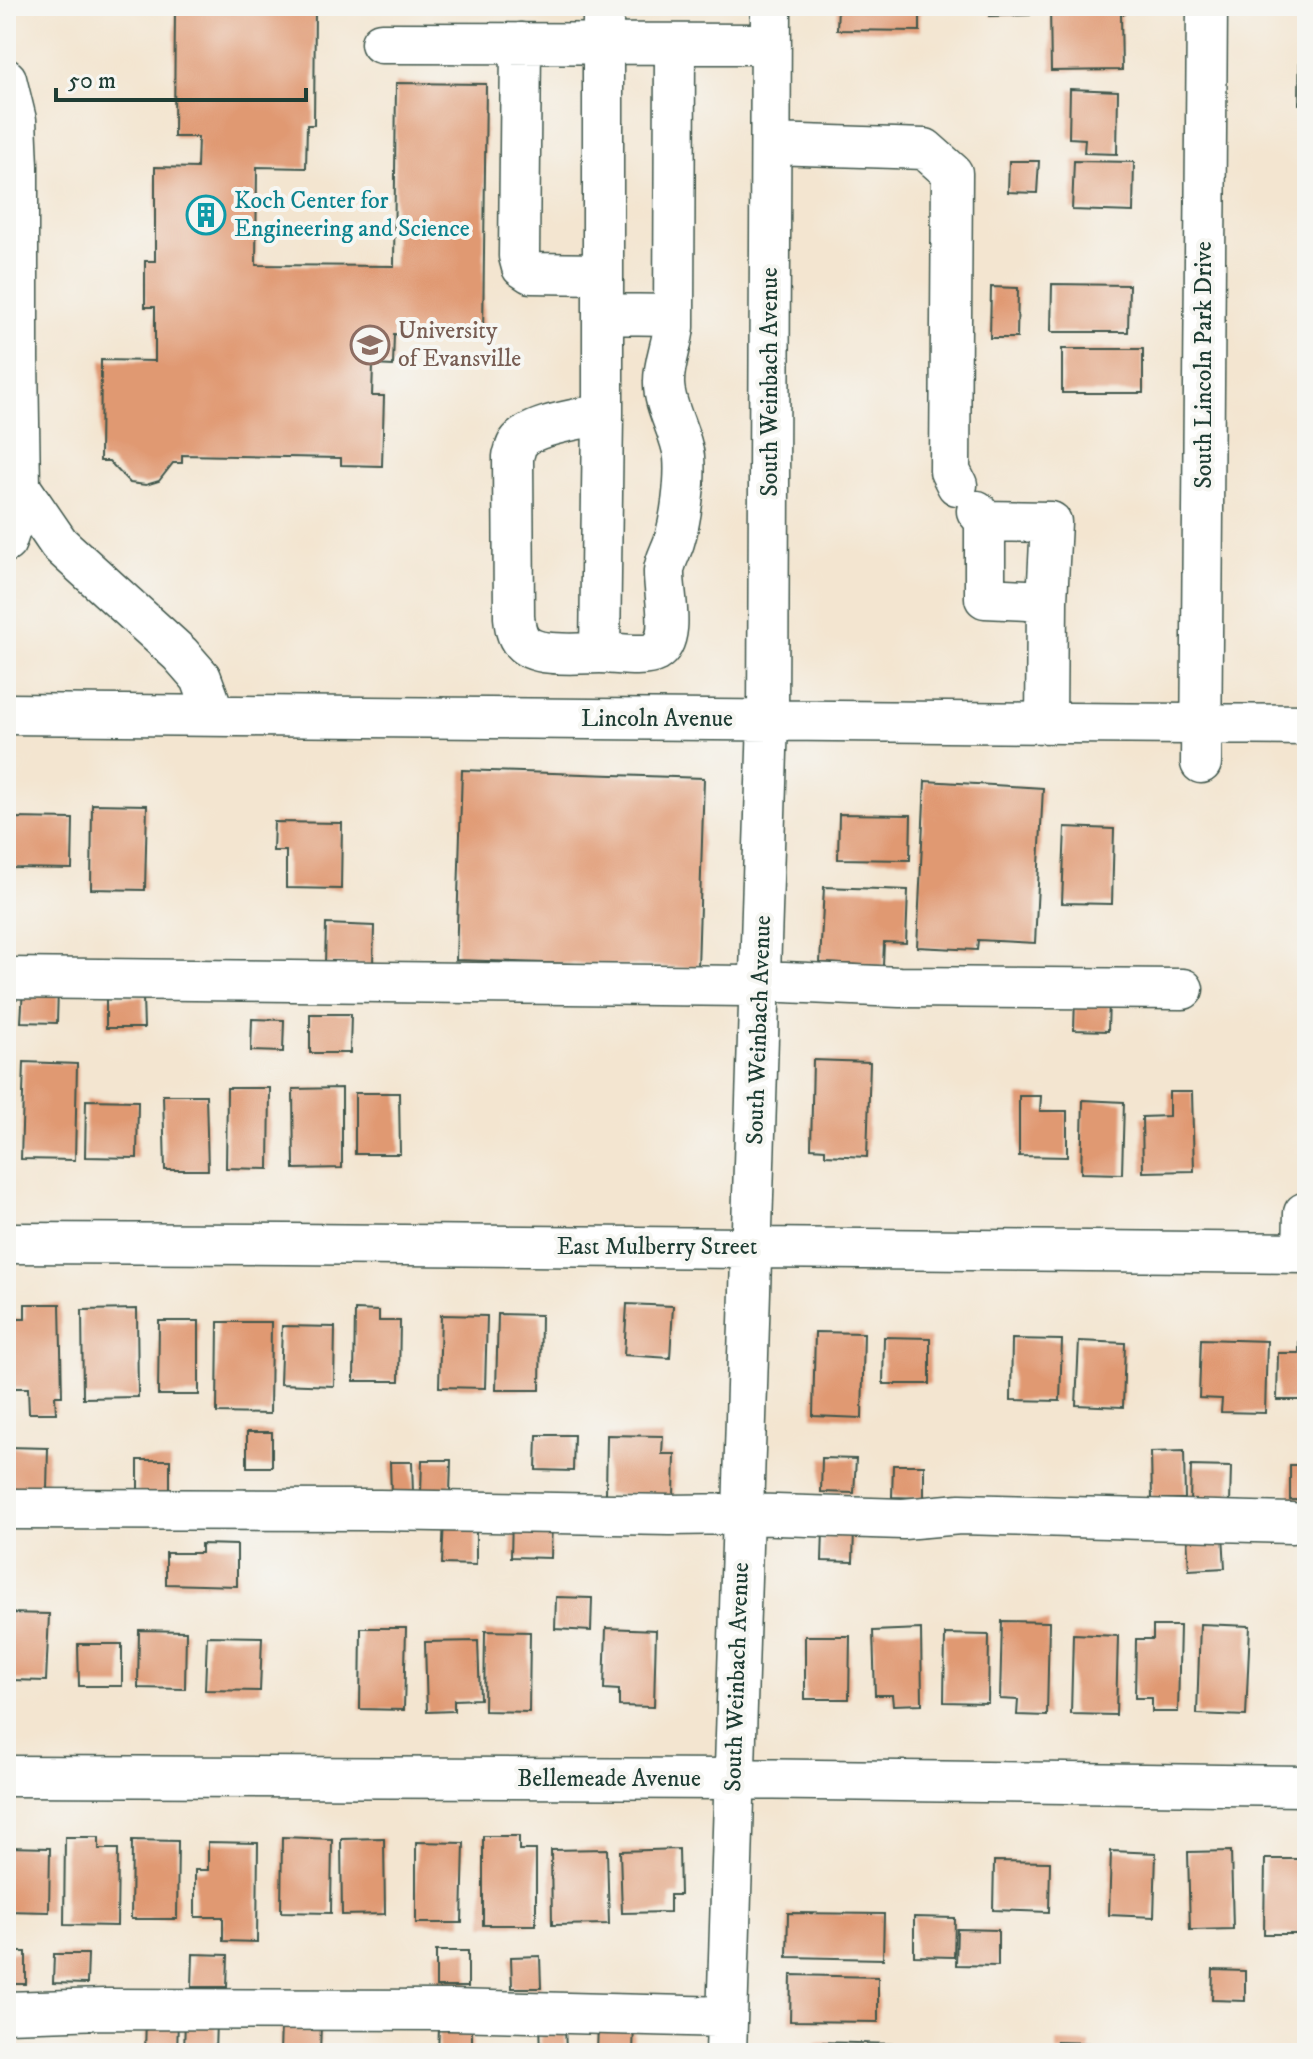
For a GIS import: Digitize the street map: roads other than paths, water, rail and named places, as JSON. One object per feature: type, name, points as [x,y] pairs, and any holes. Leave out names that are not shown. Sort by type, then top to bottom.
[{"type":"street","name":"South Lincoln Park Drive","points":[[1201,763],[1207,6]]},
{"type":"street","points":[[600,653],[603,25]]},
{"type":"street","points":[[381,43],[521,43],[603,25],[675,44],[771,25]]},
{"type":"street","name":"South Weinbach Avenue","points":[[726,2035],[768,720],[771,25]]},
{"type":"street","points":[[521,43],[519,256],[522,267],[531,273],[603,274]]},
{"type":"street","points":[[603,414],[544,427],[518,443],[513,456],[514,617],[516,633],[524,645],[537,651],[640,654],[654,652],[665,640],[664,568],[681,511],[684,460],[663,379],[673,342],[674,315],[675,44]]},
{"type":"street","points":[[6,79],[16,120],[18,166],[20,487],[6,542]]},
{"type":"street","points":[[771,144],[925,149],[952,173],[950,471],[973,506],[985,598],[1047,601]]},
{"type":"street","points":[[603,314],[674,315]]},
{"type":"street","points":[[20,487],[59,544],[180,654],[201,678],[215,716]]},
{"type":"street","points":[[973,506],[1051,522],[1046,723]]},
{"type":"street","name":"Lincoln Avenue","points":[[6,714],[1307,725]]},
{"type":"street","points":[[6,978],[747,986],[761,981],[900,987],[1183,989]]},
{"type":"street","points":[[1304,1213],[1305,1253]]},
{"type":"street","name":"East Mulberry Street","points":[[6,1243],[1305,1253]]},
{"type":"street","points":[[6,1509],[743,1514],[903,1519],[960,1514],[1292,1523]]},
{"type":"street","name":"Bellemeade Avenue","points":[[6,1776],[734,1779],[1307,1786]]},
{"type":"street","points":[[6,2012],[105,2009],[451,2010],[726,2035]]},
{"type":"place","name":"Koch Center for Engineering and Science","points":[[206,215]]},
{"type":"place","name":"University of Evansville","points":[[370,345]]}]
